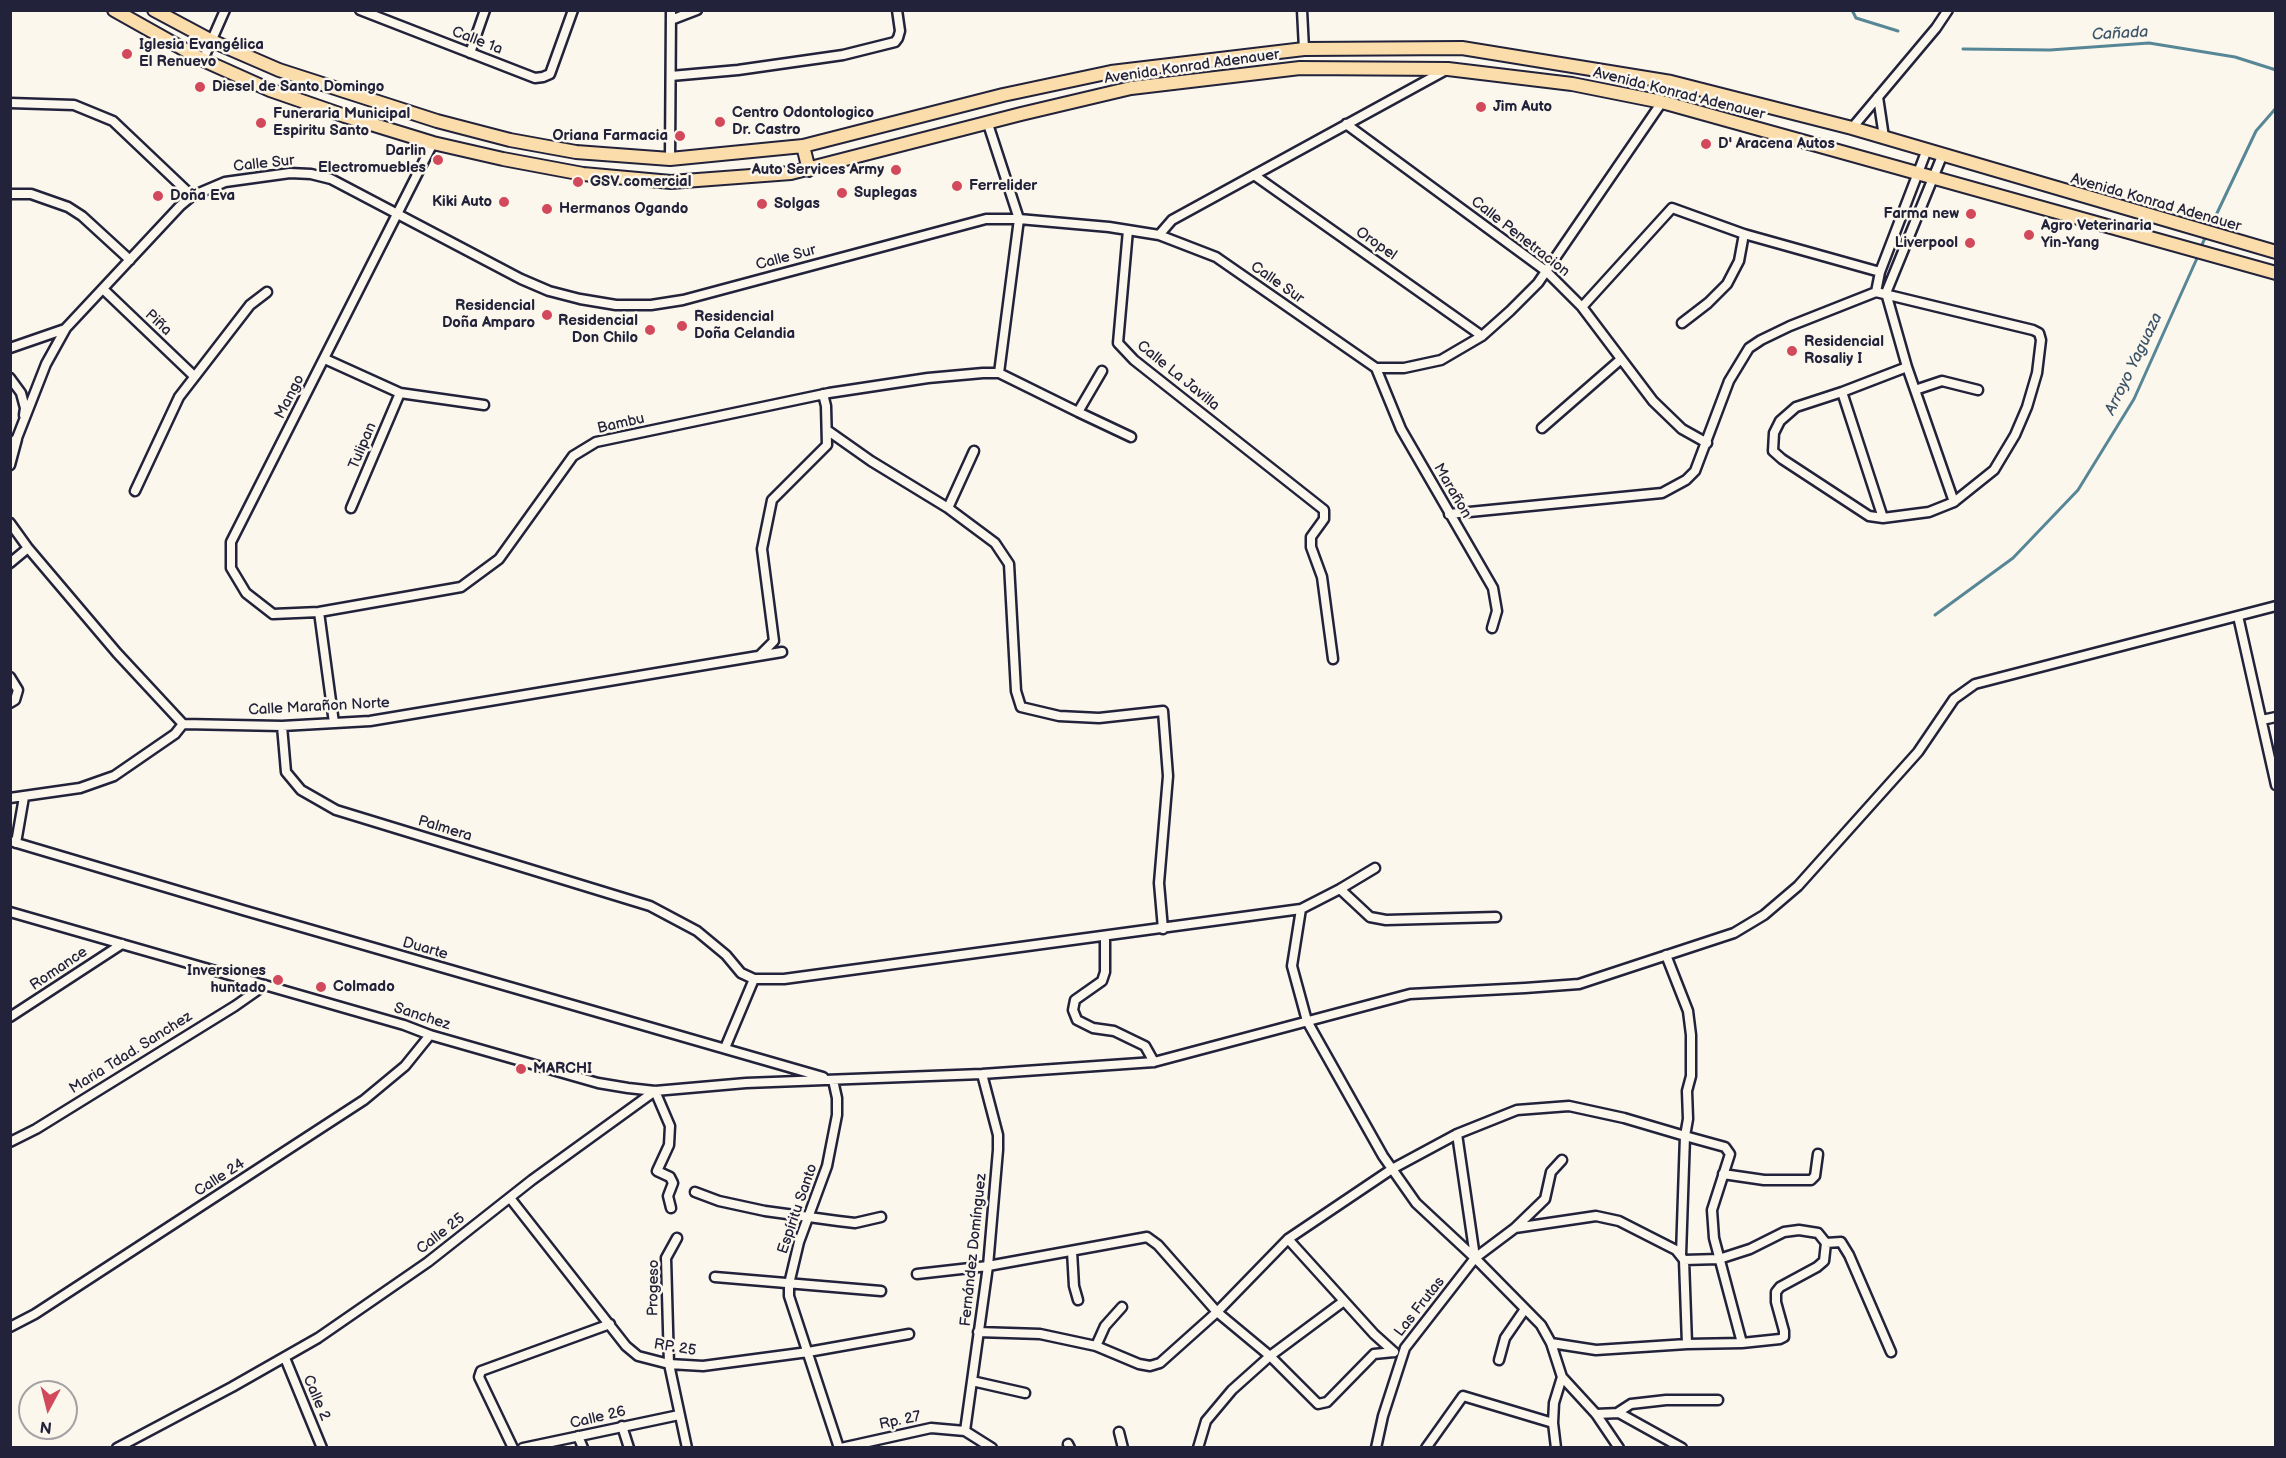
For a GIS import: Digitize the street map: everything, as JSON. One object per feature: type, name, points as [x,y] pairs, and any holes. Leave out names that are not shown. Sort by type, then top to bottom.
[{"type":"main road","name":"Avenida Konrad Adenauer","points":[[114,10],[203,60],[270,90],[434,143],[583,174],[671,182],[809,170],[1021,114],[1131,88],[1300,68],[1448,69],[1572,84],[1662,102],[2276,273]]},
{"type":"main road","name":"Avenida Konrad Adenauer","points":[[154,10],[212,41],[279,70],[437,121],[510,140],[576,152],[670,159],[803,146],[1003,95],[1111,72],[1304,49],[1462,48],[1671,82],[1851,128],[1926,152],[2276,252]]},
{"type":"main road","points":[[803,146],[809,170]]},
{"type":"street","points":[[203,60],[225,10]]},
{"type":"street","name":"Calle 1a","points":[[360,10],[535,78],[550,74],[573,10]]},
{"type":"street","points":[[470,53],[485,10]]},
{"type":"street","points":[[670,159],[671,15],[697,10]]},
{"type":"street","points":[[671,76],[738,70],[832,57],[895,42],[900,31],[897,10]]},
{"type":"street","points":[[1302,10],[1304,49]]},
{"type":"street","points":[[1851,128],[1950,11]]},
{"type":"street","points":[[1159,235],[1172,220],[1448,69]]},
{"type":"street","points":[[1878,97],[1884,138]]},
{"type":"street","points":[[1376,368],[1404,368],[1441,360],[1482,336],[1538,283],[1662,102]]},
{"type":"street","points":[[10,103],[74,105],[112,121],[192,196],[66,328],[46,364],[17,438],[10,465]]},
{"type":"street","points":[[988,124],[1019,219],[999,373],[1131,437]]},
{"type":"street","name":"Calle Penetracion","points":[[1346,124],[1546,271],[1582,307],[1653,401],[1682,429],[1707,443]]},
{"type":"street","name":"Mango","points":[[246,593],[231,568],[231,542],[434,143]]},
{"type":"street","points":[[1876,292],[1880,272],[1926,152]]},
{"type":"street","points":[[1942,156],[1886,293],[1907,367],[1954,502]]},
{"type":"street","name":"Calle Sur","points":[[192,196],[225,182],[290,173],[311,174],[331,179],[521,279],[549,291],[616,305],[651,305],[683,300],[986,219],[1019,219],[1128,230],[1159,235],[1216,257],[1376,368]]},
{"type":"street","name":"Oropel","points":[[1254,175],[1482,336]]},
{"type":"street","points":[[10,194],[31,194],[68,207],[82,216],[130,260]]},
{"type":"street","points":[[1582,307],[1669,209],[1676,209],[1744,234],[1880,272]]},
{"type":"street","name":"Calle La Javilla","points":[[1128,230],[1119,344],[1122,349],[1324,510],[1324,519],[1311,537],[1311,547],[1322,577],[1333,659]]},
{"type":"street","points":[[1682,323],[1708,303],[1727,284],[1739,261],[1744,234]]},
{"type":"street","name":"Piña","points":[[102,289],[194,376]]},
{"type":"street","points":[[135,491],[179,397],[250,304],[267,292]]},
{"type":"street","points":[[1449,514],[1662,493],[1686,480],[1695,471],[1729,381],[1749,348],[1790,326],[1876,292],[2039,333],[2041,340],[2037,373],[2027,407],[2015,435],[1994,470],[1954,502],[1929,513],[1883,518],[1869,516],[1782,459],[1773,450],[1774,433],[1780,421],[1796,407],[1907,367]]},
{"type":"street","points":[[10,348],[66,328]]},
{"type":"street","points":[[325,358],[400,393],[484,405]]},
{"type":"street","points":[[1542,428],[1620,360]]},
{"type":"street","name":"Marañon","points":[[1376,368],[1401,429],[1493,588],[1497,610],[1492,628]]},
{"type":"street","points":[[1078,412],[1102,371]]},
{"type":"street","name":"Bambu","points":[[246,593],[273,614],[319,612],[461,587],[499,558],[573,456],[596,442],[823,394],[928,378],[999,373]]},
{"type":"street","points":[[10,378],[21,393],[25,408],[24,422]]},
{"type":"street","points":[[1915,390],[1942,381],[1978,390]]},
{"type":"street","points":[[1842,392],[1883,518]]},
{"type":"street","name":"Tulipan","points":[[351,508],[400,393]]},
{"type":"street","points":[[760,656],[774,641],[762,549],[772,500],[827,445],[826,406],[823,394]]},
{"type":"street","points":[[827,430],[871,461],[948,508],[995,543],[1009,564],[1016,692],[1021,707],[1059,716],[1099,718],[1163,711],[1168,776],[1159,883],[1163,929]]},
{"type":"street","points":[[10,446],[17,438]]},
{"type":"street","points":[[948,508],[974,452]]},
{"type":"street","points":[[10,517],[13,526],[28,548],[117,653],[183,724],[175,734],[114,776],[80,788],[10,798]]},
{"type":"street","points":[[10,563],[28,548]]},
{"type":"street","name":"Sanchez","points":[[10,912],[598,1083],[656,1091],[746,1083],[982,1074],[1154,1062],[1410,994],[1579,984],[1734,933],[1764,915],[1790,893],[1918,752],[1954,699],[1975,684],[2276,606]]},
{"type":"street","points":[[319,612],[334,723]]},
{"type":"street","points":[[2238,616],[2276,785]]},
{"type":"street","name":"Calle Marañon Norte","points":[[183,724],[282,726],[370,721],[782,652]]},
{"type":"street","points":[[10,677],[18,690],[15,700],[10,703]]},
{"type":"street","points":[[2262,720],[2276,717]]},
{"type":"street","name":"Palmera","points":[[282,726],[286,772],[301,790],[336,810],[650,906],[697,931],[726,955],[741,973],[754,979]]},
{"type":"street","points":[[14,842],[24,797]]},
{"type":"street","name":"Duarte","points":[[14,842],[234,908],[832,1080]]},
{"type":"street","points":[[724,1048],[754,979],[784,979],[1301,909],[1375,868]]},
{"type":"street","points":[[1340,889],[1370,917],[1386,920],[1497,917]]},
{"type":"street","points":[[1301,909],[1292,966],[1307,1021],[1392,1169],[1416,1203],[1476,1258],[1541,1325],[1551,1343],[1562,1377],[1596,1414],[1618,1448]]},
{"type":"street","points":[[1105,937],[1105,972],[1102,981],[1075,1000],[1073,1010],[1077,1020],[1092,1028],[1114,1031],[1145,1046],[1154,1062]]},
{"type":"street","name":"Romance","points":[[10,1017],[122,944]]},
{"type":"street","points":[[1666,955],[1688,1011],[1692,1035],[1688,1119],[1685,1136],[1682,1258],[1687,1344]]},
{"type":"street","name":"Maria Tdad. Sanchez","points":[[10,1142],[36,1129],[235,1006],[265,985]]},
{"type":"street","name":"Calle 24","points":[[10,1327],[44,1308],[364,1100],[405,1066],[430,1035]]},
{"type":"street","name":"Fernández Domínguez","points":[[965,1431],[988,1266],[998,1135],[982,1074]]},
{"type":"street","name":"Espíritu Santo","points":[[832,1080],[837,1098],[837,1115],[827,1166],[799,1242],[789,1284],[789,1296],[840,1448]]},
{"type":"street","points":[[656,1091],[670,1126],[669,1145],[657,1171],[670,1177],[674,1183],[668,1196],[670,1208]]},
{"type":"street","name":"Calle 25","points":[[119,1447],[318,1338],[428,1262],[510,1197],[656,1091]]},
{"type":"street","points":[[978,1332],[1040,1334],[1096,1346],[1139,1364],[1150,1366],[1160,1364],[1217,1311],[1288,1239],[1392,1169],[1457,1134],[1517,1110],[1569,1106],[1624,1118],[1729,1150],[1730,1154],[1712,1210],[1714,1238],[1742,1343]]},
{"type":"street","points":[[1457,1134],[1476,1258]]},
{"type":"street","points":[[1723,1174],[1764,1179],[1811,1180],[1815,1176],[1818,1154]]},
{"type":"street","name":"Las Frutas","points":[[1376,1448],[1398,1355],[1476,1258],[1515,1228],[1545,1199],[1551,1172],[1562,1160]]},
{"type":"street","points":[[695,1192],[720,1201],[809,1217],[855,1223],[881,1217]]},
{"type":"street","name":"RP. 25","points":[[510,1197],[626,1346],[638,1356],[669,1364],[702,1366],[808,1352],[909,1334]]},
{"type":"street","points":[[1515,1228],[1596,1216],[1618,1221],[1676,1250],[1682,1258]]},
{"type":"street","points":[[1551,1343],[1596,1350],[1742,1343],[1784,1337],[1776,1292],[1780,1287],[1824,1261],[1826,1243],[1818,1233],[1799,1230],[1784,1232],[1750,1249],[1719,1259],[1682,1258]]},
{"type":"street","points":[[917,1274],[988,1266],[1147,1237],[1158,1245],[1217,1311],[1270,1356],[1317,1404],[1327,1402],[1374,1354],[1398,1355]]},
{"type":"street","name":"Progeso","points":[[677,1238],[666,1258],[669,1364],[687,1448]]},
{"type":"street","points":[[1288,1239],[1374,1334],[1398,1355]]},
{"type":"street","points":[[1826,1243],[1841,1242],[1849,1255],[1891,1352]]},
{"type":"street","points":[[1072,1251],[1074,1286],[1078,1300]]},
{"type":"street","points":[[715,1277],[881,1291]]},
{"type":"street","points":[[1198,1448],[1206,1421],[1232,1390],[1270,1356],[1344,1301]]},
{"type":"street","points":[[1096,1346],[1105,1326],[1122,1307]]},
{"type":"street","points":[[1499,1360],[1505,1338],[1525,1309]]},
{"type":"street","points":[[513,1448],[478,1377],[481,1371],[610,1324]]},
{"type":"street","name":"Calle 2","points":[[285,1358],[322,1448]]},
{"type":"street","points":[[1556,1448],[1553,1423],[1554,1403],[1562,1377]]},
{"type":"street","points":[[972,1381],[1025,1393]]},
{"type":"street","points":[[1426,1448],[1463,1396],[1553,1423]]},
{"type":"street","points":[[1617,1413],[1631,1404],[1666,1400],[1718,1400]]},
{"type":"street","points":[[1596,1414],[1617,1413],[1631,1418],[1682,1448]]},
{"type":"street","name":"Calle 26","points":[[523,1448],[551,1445],[578,1436],[680,1414]]},
{"type":"street","points":[[622,1426],[629,1448]]},
{"type":"street","name":"Rp. 27","points":[[840,1448],[931,1428],[965,1431]]},
{"type":"street","points":[[965,1431],[992,1448]]},
{"type":"street","points":[[1119,1432],[1123,1448]]},
{"type":"street","points":[[578,1436],[583,1448]]},
{"type":"waterway","name":"Cañada","points":[[1852,10],[1856,18],[1898,31]]},
{"type":"waterway","name":"Cañada","points":[[1963,49],[2050,50],[2149,43],[2235,57],[2276,70]]},
{"type":"waterway","name":"Arroyo Yaguaza","points":[[2209,230],[2256,131],[2276,108]]},
{"type":"waterway","name":"Arroyo Yaguaza","points":[[2200,249],[2206,236]]},
{"type":"waterway","name":"Arroyo Yaguaza","points":[[1935,615],[2013,558],[2078,490],[2134,399],[2198,256]]},
{"type":"place","name":"Iglesia Evangélica El Renuevo","points":[[127,54]]},
{"type":"place","name":"Diesel de Santo Domingo","points":[[200,87]]},
{"type":"place","name":"Jim Auto","points":[[1481,107]]},
{"type":"place","name":"Centro Odontologico Dr. Castro","points":[[720,122]]},
{"type":"place","name":"Funeraria Municipal Espiritu Santo","points":[[261,123]]},
{"type":"place","name":"Oriana Farmacia","points":[[680,136]]},
{"type":"place","name":"D' Aracena Autos","points":[[1706,144]]},
{"type":"place","name":"Darlin Electromuebles","points":[[438,160]]},
{"type":"place","name":"Auto Services Army","points":[[896,170]]},
{"type":"place","name":"GSV comercial","points":[[578,182]]},
{"type":"place","name":"Ferrelider","points":[[957,186]]},
{"type":"place","name":"Suplegas","points":[[842,193]]},
{"type":"place","name":"Doña Eva","points":[[158,196]]},
{"type":"place","name":"Kiki Auto","points":[[504,202]]},
{"type":"place","name":"Solgas","points":[[762,204]]},
{"type":"place","name":"Hermanos Ogando","points":[[547,209]]},
{"type":"place","name":"Farma new","points":[[1971,214]]},
{"type":"place","name":"Agro Veterinaria Yin-Yang","points":[[2029,235]]},
{"type":"place","name":"Liverpool","points":[[1970,243]]},
{"type":"place","name":"Residencial Doña Amparo","points":[[547,315]]},
{"type":"place","name":"Residencial Doña Celandia","points":[[682,326]]},
{"type":"place","name":"Residencial Don Chilo","points":[[650,330]]},
{"type":"place","name":"Residencial Rosaliy I","points":[[1792,351]]},
{"type":"place","name":"Inversiones huntado","points":[[278,980]]},
{"type":"place","name":"Colmado","points":[[321,987]]},
{"type":"place","name":"MARCHI","points":[[521,1069]]}]
